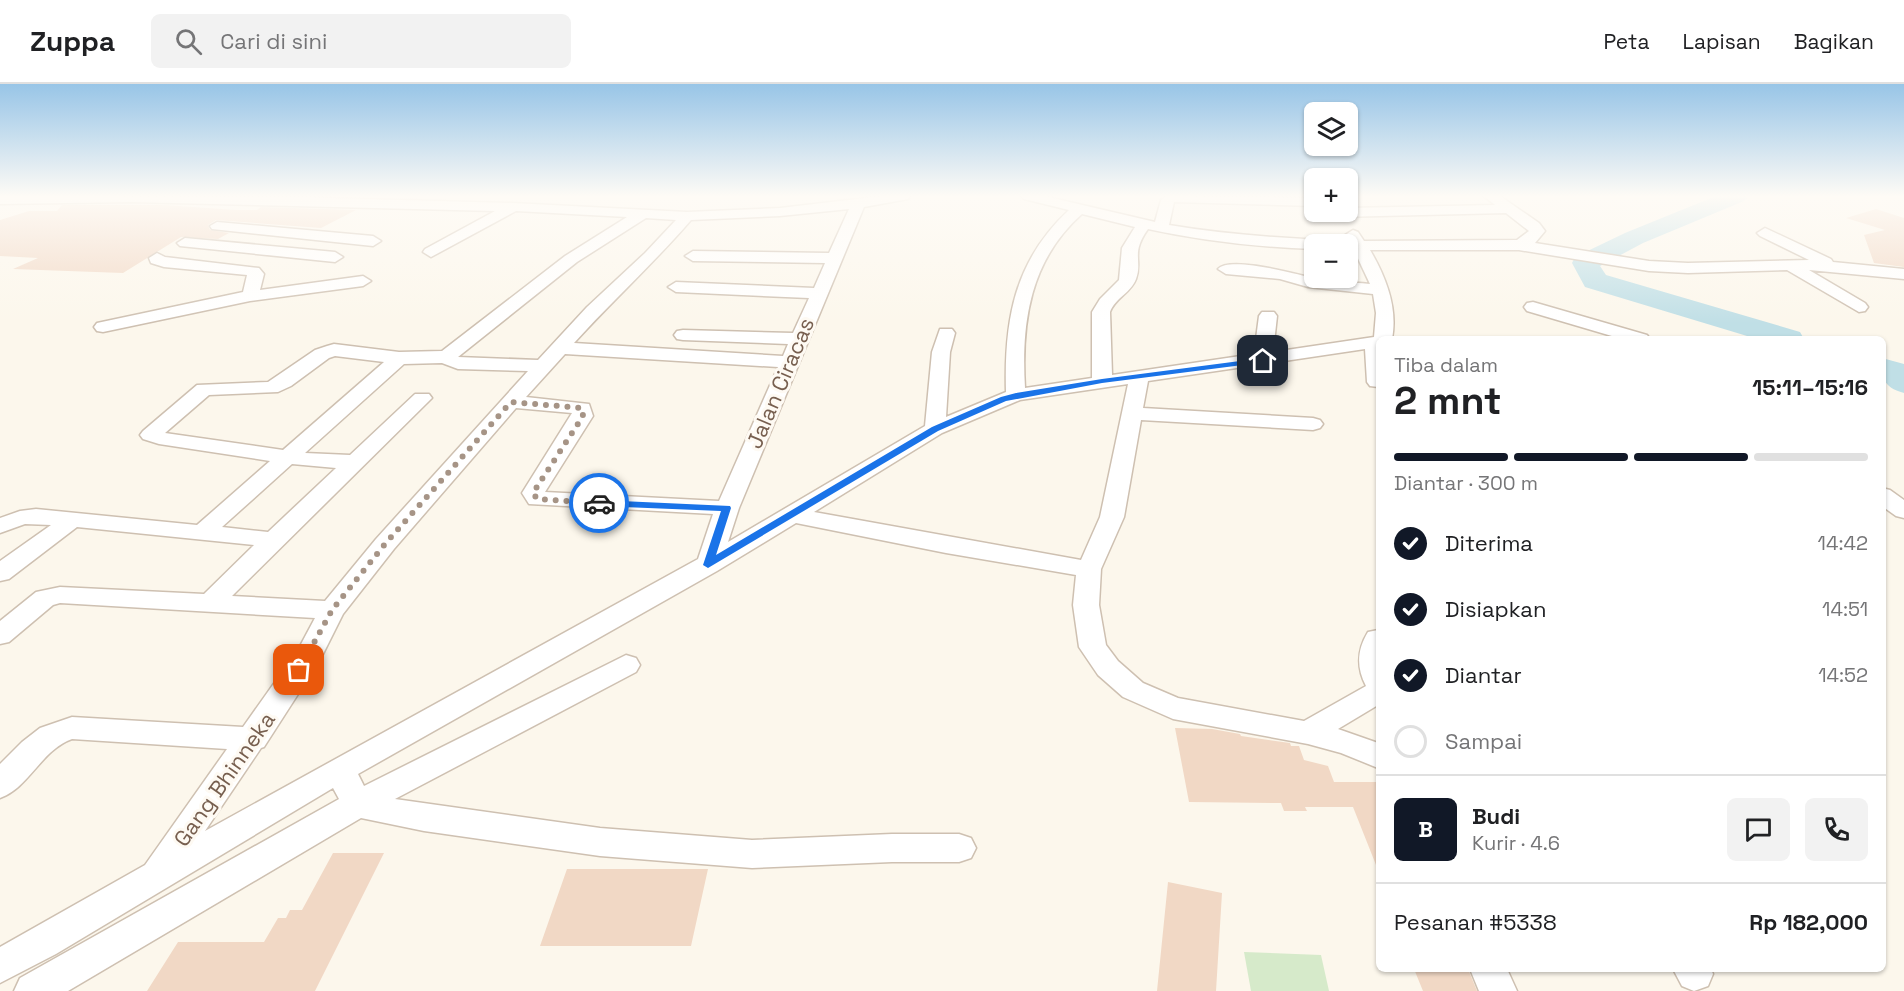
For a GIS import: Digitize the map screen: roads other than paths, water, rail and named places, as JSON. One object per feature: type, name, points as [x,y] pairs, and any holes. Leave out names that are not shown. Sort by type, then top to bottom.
[{"type":"street","points":[[194,238],[157,260],[253,271],[256,274],[250,296]]},
{"type":"street","points":[[345,238],[373,241]]},
{"type":"street","points":[[431,252],[456,238]]},
{"type":"street","points":[[352,462],[286,457],[151,437],[150,435],[204,388],[272,388],[322,354],[334,350],[399,358],[447,357],[571,259],[604,238]]},
{"type":"street","name":"Gang Bhinneka","points":[[155,877],[253,739],[310,653],[332,610],[385,544],[511,402],[593,311],[667,238]]},
{"type":"street","name":"Jalan Ciracas","points":[[708,565],[727,508],[843,238]]},
{"type":"street","points":[[1016,395],[1014,357],[1019,302],[1027,280],[1051,238]]},
{"type":"street","points":[[1102,381],[1101,312],[1110,297],[1125,285],[1130,274],[1129,252],[1134,238]]},
{"type":"street","points":[[1236,238],[1360,245],[1519,245],[1649,266],[1688,268],[1831,266],[1904,274]]},
{"type":"street","points":[[1355,238],[1369,261],[1378,290],[1385,322],[1380,336]]},
{"type":"street","points":[[1519,245],[1527,243],[1531,238]]},
{"type":"street","points":[[1776,238],[1831,266]]},
{"type":"street","points":[[185,243],[335,257]]},
{"type":"street","points":[[693,256],[834,258]]},
{"type":"street","points":[[1789,265],[1859,307]]},
{"type":"street","points":[[1226,269],[1282,274],[1308,282],[1378,290]]},
{"type":"street","points":[[103,327],[250,296],[363,281]]},
{"type":"street","points":[[676,287],[818,293]]},
{"type":"street","points":[[1533,307],[1623,336]]},
{"type":"street","points":[[1263,361],[1268,316]]},
{"type":"street","points":[[935,429],[941,352],[946,333]]},
{"type":"street","points":[[683,335],[798,339]]},
{"type":"street","points":[[0,966],[340,770],[708,565],[935,429],[1016,395],[1102,381],[1263,361],[1376,342]]},
{"type":"street","points":[[562,348],[790,362]]},
{"type":"street","points":[[447,357],[450,361],[458,363],[545,366]]},
{"type":"street","points":[[203,532],[399,358]]},
{"type":"street","points":[[1139,378],[1112,517],[1089,568],[1086,605],[1093,647],[1108,668],[1133,690],[1173,708],[1308,733],[1348,743],[1376,755]]},
{"type":"street","points":[[210,603],[352,462],[422,398]]},
{"type":"street","points":[[511,402],[582,408],[583,416],[533,493],[537,499],[727,508]]},
{"type":"street","points":[[1131,413],[1313,424]]},
{"type":"street","points":[[1886,498],[1904,511]]},
{"type":"street","points":[[792,515],[946,545],[1089,568]]},
{"type":"street","points":[[0,526],[20,518],[36,516],[274,540]]},
{"type":"street","points":[[4,566],[72,519]]},
{"type":"street","points":[[0,634],[33,605],[45,598],[60,595],[332,610]]},
{"type":"street","points":[[1376,642],[1372,658],[1376,674]]},
{"type":"street","points":[[33,991],[357,804],[626,665]]},
{"type":"street","points":[[1308,733],[1376,693]]},
{"type":"street","points":[[0,785],[39,744],[59,730],[72,728],[152,731],[253,739]]},
{"type":"street","points":[[340,770],[357,804]]},
{"type":"street","points":[[357,804],[424,818],[600,842],[752,854],[892,848],[959,848]]},
{"type":"street","points":[[1489,972],[1498,991]]},
{"type":"waterway","points":[[1633,238],[1585,263],[1595,281],[1779,336]]},
{"type":"waterway","points":[[1886,368],[1894,371],[1904,383]]}]
